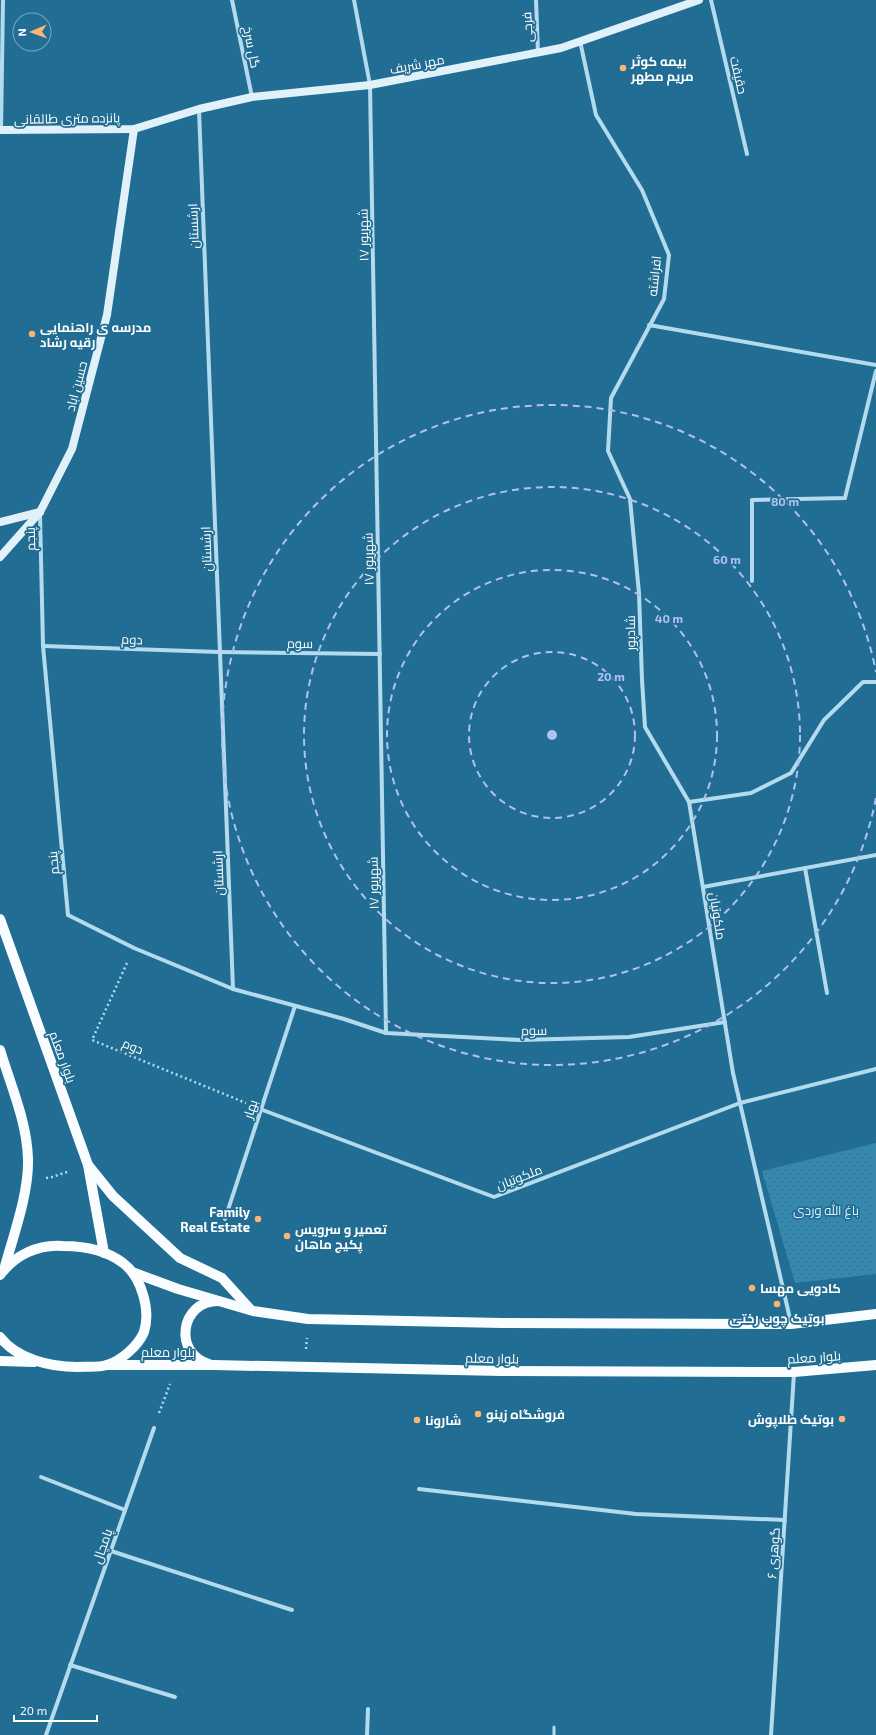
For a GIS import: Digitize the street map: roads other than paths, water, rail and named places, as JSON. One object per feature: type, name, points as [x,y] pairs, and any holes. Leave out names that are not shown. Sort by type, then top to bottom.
[{"type":"main road","name":"بلوار معلم","points":[[0,919],[88,1165],[104,1252]]},
{"type":"main road","points":[[0,1050],[25,1127],[28,1160],[23,1202],[2,1272]]},
{"type":"main road","points":[[88,1165],[113,1196],[180,1258],[222,1278],[253,1311]]},
{"type":"main road","points":[[2,1272],[21,1255],[34,1249],[54,1245],[82,1246],[104,1252],[122,1262],[139,1282],[143,1294],[146,1306],[144,1331],[136,1346],[107,1365]]},
{"type":"main road","points":[[132,1272],[178,1289],[253,1311],[308,1319],[510,1323],[791,1324],[876,1314]]},
{"type":"main road","points":[[214,1365],[204,1363],[196,1357],[187,1344],[185,1329],[188,1319],[202,1304],[212,1301],[222,1301]]},
{"type":"main road","points":[[0,1337],[6,1345],[39,1362]]},
{"type":"main road","points":[[0,1361],[39,1362]]},
{"type":"main road","name":"بلوار معلم","points":[[39,1362],[72,1367],[107,1365],[214,1365],[502,1371],[794,1372],[876,1365]]},
{"type":"street","points":[[0,130],[2,0]]},
{"type":"street","name":"گل سرخ","points":[[232,0],[252,97]]},
{"type":"street","name":"۱۷ شهریور","points":[[354,0],[370,85],[386,1033]]},
{"type":"street","name":"فرجی","points":[[536,0],[538,53]]},
{"type":"street","name":"مهر شریف","points":[[134,129],[199,109],[252,97],[370,85],[561,48],[579,40],[700,0]]},
{"type":"street","name":"حقیقت","points":[[711,0],[747,154]]},
{"type":"street","name":"افراشته","points":[[579,40],[596,115],[642,190],[668,255],[664,299],[649,325]]},
{"type":"street","name":"ارشستان","points":[[199,109],[233,989]]},
{"type":"street","name":"پانزده متری طالقانی","points":[[0,130],[134,129]]},
{"type":"street","name":"حسین اباد","points":[[0,558],[40,512],[72,449],[107,315],[134,129]]},
{"type":"street","points":[[649,325],[876,365]]},
{"type":"street","name":"شادپور","points":[[649,325],[611,398],[608,451],[630,499],[640,593],[642,680],[645,727],[689,802]]},
{"type":"street","points":[[752,581],[752,500],[845,498],[876,371]]},
{"type":"street","points":[[0,522],[40,512]]},
{"type":"street","name":"پنجم","points":[[40,512],[43,646],[68,915],[134,948],[233,989],[344,1019]]},
{"type":"street","name":"دوم","points":[[43,646],[220,652]]},
{"type":"street","name":"سوم","points":[[220,652],[380,654]]},
{"type":"street","points":[[689,802],[751,793],[791,772],[824,720],[863,682],[876,682]]},
{"type":"street","name":"ملکوتیان","points":[[689,802],[725,1022],[740,1103],[791,1324]]},
{"type":"street","points":[[703,887],[876,855]]},
{"type":"street","points":[[805,868],[827,993]]},
{"type":"street","name":"بهار","points":[[226,1219],[260,1108],[295,1006]]},
{"type":"street","name":"سوم","points":[[344,1019],[386,1033],[520,1040],[629,1037],[725,1022]]},
{"type":"street","name":"ملکوتیان","points":[[260,1108],[494,1197],[740,1103],[876,1069]]},
{"type":"street","name":"گوهری ۶","points":[[771,1735],[794,1372]]},
{"type":"street","name":"پامچال","points":[[46,1735],[154,1428]]},
{"type":"street","points":[[41,1477],[125,1510]]},
{"type":"street","points":[[419,1489],[636,1514],[785,1520]]},
{"type":"street","points":[[111,1551],[292,1610]]},
{"type":"street","points":[[70,1665],[175,1697]]},
{"type":"street","points":[[367,1735],[368,1709]]},
{"type":"lane","points":[[554,1727],[554,1735]]},
{"type":"place","name":"بیمه کوثر مریم مطهر","points":[[623,68]]},
{"type":"place","name":"مدرسه ی راهنمایی رقیه رشاد","points":[[32,334]]},
{"type":"place","name":"Family Real Estate","points":[[258,1219]]},
{"type":"place","name":"تعمیر و سرویس پکیج ماهان","points":[[287,1236]]},
{"type":"place","name":"کادویی مهسا","points":[[752,1288]]},
{"type":"place","name":"بوتیک چوب رختی","points":[[777,1304]]},
{"type":"place","name":"فروشگاه زینو","points":[[478,1414]]},
{"type":"place","name":"بوتیک طلاپوش","points":[[842,1419]]},
{"type":"place","name":"شارونا","points":[[417,1420]]},
{"type":"park label","name":"باغ الله وردی","points":[[826,1210]]}]
